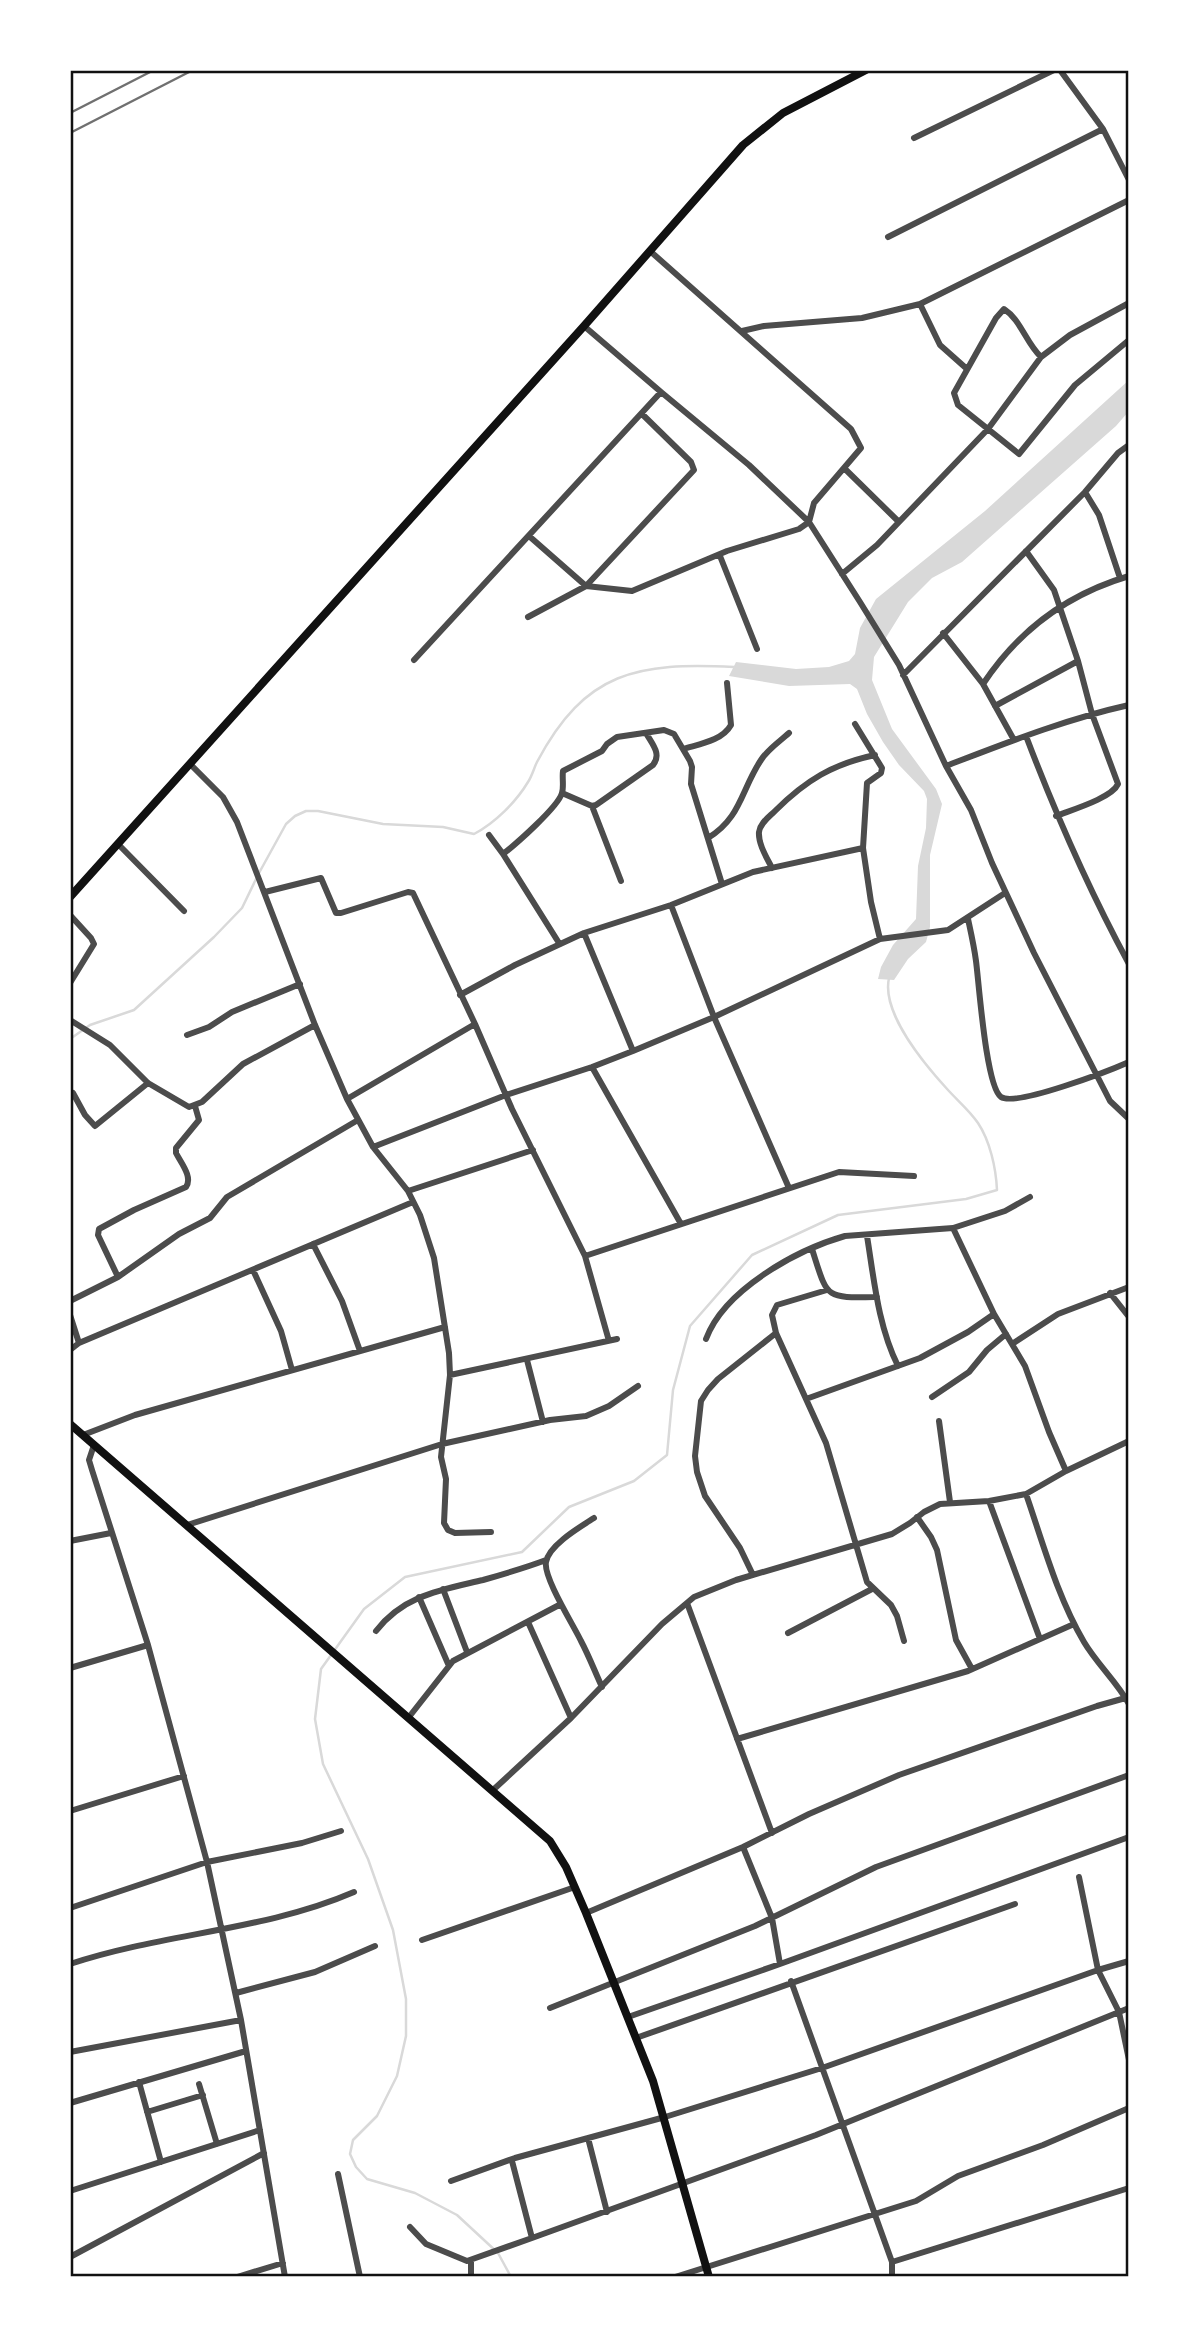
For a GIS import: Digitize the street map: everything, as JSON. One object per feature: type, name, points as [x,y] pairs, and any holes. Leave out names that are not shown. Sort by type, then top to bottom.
[{"type":"main road","points":[[70,897],[584,326],[731,157],[755,133],[798,104],[866,70]]},
{"type":"main road","points":[[70,1424],[551,1841],[586,1913],[665,2117],[707,2272]]},
{"type":"street","points":[[914,138],[1055,70]]},
{"type":"street","points":[[1060,70],[1103,129],[1129,180]]},
{"type":"street","points":[[888,237],[1103,129]]},
{"type":"street","points":[[742,331],[862,318],[920,304],[1129,200]]},
{"type":"street","points":[[529,536],[586,586],[632,591],[727,551],[799,529],[809,522],[814,503],[861,448],[851,429],[650,251]]},
{"type":"street","points":[[842,574],[877,545],[988,429],[1041,357],[1070,335],[1129,303]]},
{"type":"street","points":[[920,304],[940,345],[967,369]]},
{"type":"street","points":[[1041,357],[1011,314],[1004,309],[996,318],[954,393],[958,405],[1019,454],[1075,385],[1129,340]]},
{"type":"street","points":[[584,326],[750,465],[809,522],[899,665],[946,766],[971,810],[1034,953],[1110,1101],[1129,1119]]},
{"type":"street","points":[[414,660],[661,392]]},
{"type":"street","points":[[528,617],[586,586],[694,470],[691,462],[642,414]]},
{"type":"street","points":[[903,675],[1085,492],[1118,453],[1129,445]]},
{"type":"street","points":[[844,468],[899,522]]},
{"type":"street","points":[[1085,492],[1099,515],[1120,578]]},
{"type":"street","points":[[1026,551],[1045,575],[1060,606],[1118,784],[1106,795],[1056,816]]},
{"type":"street","points":[[720,556],[757,649]]},
{"type":"street","points":[[983,684],[999,659],[1026,631],[1060,606],[1129,576]]},
{"type":"street","points":[[943,633],[983,684],[1014,740]]},
{"type":"street","points":[[995,706],[1078,660]]},
{"type":"street","points":[[683,749],[716,739],[728,730],[731,725],[727,682]]},
{"type":"street","points":[[946,766],[1014,740],[1129,705]]},
{"type":"street","points":[[855,724],[882,768],[881,773],[867,783],[863,848],[880,939]]},
{"type":"street","points":[[503,854],[557,802],[562,793],[563,771],[603,751],[612,739],[670,732],[674,734],[692,767],[691,784],[722,884]]},
{"type":"street","points":[[592,806],[657,760],[656,749],[646,733]]},
{"type":"street","points":[[708,838],[732,818],[760,762],[767,752],[789,733]]},
{"type":"street","points":[[1026,736],[1056,816],[1083,876],[1129,964]]},
{"type":"street","points":[[772,868],[759,839],[760,826],[790,796],[814,779],[848,761],[875,755]]},
{"type":"street","points":[[190,764],[223,797],[237,822],[346,1099],[373,1147],[408,1191],[413,1202],[434,1258],[450,1375],[441,1457],[446,1479],[444,1523],[448,1530],[455,1533],[491,1532]]},
{"type":"street","points":[[562,793],[592,806],[621,881]]},
{"type":"street","points":[[489,835],[559,943]]},
{"type":"street","points":[[118,844],[184,911]]},
{"type":"street","points":[[460,995],[559,943],[584,933],[671,905],[753,872],[863,848]]},
{"type":"street","points":[[264,891],[321,878],[333,908],[341,913],[412,893],[585,1256],[613,1340],[450,1375]]},
{"type":"street","points":[[373,1147],[506,1095],[633,1051],[714,1017],[880,939],[948,930],[1006,893]]},
{"type":"street","points":[[671,905],[714,1017],[789,1188]]},
{"type":"street","points":[[70,915],[94,944],[70,983]]},
{"type":"street","points":[[968,919],[975,954],[980,1009],[991,1068],[1000,1097],[1016,1098],[1098,1076],[1129,1062]]},
{"type":"street","points":[[584,933],[633,1051]]},
{"type":"street","points":[[187,1035],[209,1027],[232,1012],[300,984]]},
{"type":"street","points":[[73,1022],[110,1045],[148,1083],[189,1107],[195,1106],[243,1064],[315,1025]]},
{"type":"street","points":[[346,1099],[475,1024]]},
{"type":"street","points":[[593,1067],[681,1224]]},
{"type":"street","points":[[73,1093],[94,1126],[148,1083]]},
{"type":"street","points":[[118,1277],[99,1229],[189,1184],[176,1148],[199,1120],[195,1106]]},
{"type":"street","points":[[70,1301],[118,1277],[179,1234],[210,1218],[227,1197],[358,1120]]},
{"type":"street","points":[[408,1191],[533,1150]]},
{"type":"street","points":[[585,1256],[839,1172],[914,1176]]},
{"type":"street","points":[[706,1339],[712,1323],[725,1306],[750,1284],[812,1249],[845,1236],[953,1228],[1005,1211],[1030,1197]]},
{"type":"street","points":[[70,1350],[79,1343],[413,1202]]},
{"type":"street","points":[[953,1228],[994,1314],[1025,1366],[1066,1471]]},
{"type":"street","points":[[867,1236],[877,1297],[890,1351],[898,1366]]},
{"type":"street","points":[[313,1244],[342,1301],[360,1351]]},
{"type":"street","points":[[812,1249],[827,1290],[841,1298],[877,1297]]},
{"type":"street","points":[[253,1270],[281,1331],[292,1370]]},
{"type":"street","points":[[1012,1344],[1058,1314],[1129,1287]]},
{"type":"street","points":[[827,1290],[777,1305],[772,1315],[776,1333],[826,1443],[867,1582],[891,1605],[904,1641]]},
{"type":"street","points":[[1110,1293],[1129,1317]]},
{"type":"street","points":[[70,1314],[79,1343]]},
{"type":"street","points":[[806,1399],[932,1351],[968,1332],[994,1314]]},
{"type":"street","points":[[83,1435],[135,1415],[445,1327]]},
{"type":"street","points":[[752,1575],[736,1541],[705,1496],[695,1456],[701,1401],[708,1390],[776,1333]]},
{"type":"street","points":[[932,1397],[969,1372],[987,1350],[1006,1334]]},
{"type":"street","points":[[527,1360],[543,1422]]},
{"type":"street","points":[[187,1525],[442,1444],[543,1422],[586,1416],[609,1406],[638,1385]]},
{"type":"street","points":[[939,1421],[950,1502]]},
{"type":"street","points":[[493,1790],[571,1718],[662,1624],[694,1597],[752,1575],[892,1534],[931,1508],[950,1502],[989,1501],[1026,1494],[1066,1471],[1129,1441]]},
{"type":"street","points":[[94,1445],[89,1460],[148,1645],[206,1862],[236,1993],[285,2277]]},
{"type":"street","points":[[586,1913],[743,1847],[809,1814],[899,1776],[1097,1706],[1128,1700],[1100,1665],[1074,1624],[1026,1494]]},
{"type":"street","points":[[989,1501],[1040,1639]]},
{"type":"street","points":[[917,1517],[937,1550],[956,1640],[972,1669]]},
{"type":"street","points":[[376,1631],[388,1616],[419,1597],[546,1560],[563,1539],[594,1518]]},
{"type":"street","points":[[70,1541],[111,1533]]},
{"type":"street","points":[[546,1560],[546,1567],[561,1604],[602,1686]]},
{"type":"street","points":[[443,1589],[467,1652]]},
{"type":"street","points":[[788,1633],[872,1589]]},
{"type":"street","points":[[419,1597],[449,1666]]},
{"type":"street","points":[[687,1603],[772,1833]]},
{"type":"street","points":[[409,1717],[449,1666],[467,1652],[561,1604]]},
{"type":"street","points":[[528,1622],[571,1718]]},
{"type":"street","points":[[737,1739],[972,1669],[1074,1624]]},
{"type":"street","points":[[70,1668],[148,1645]]},
{"type":"street","points":[[550,2008],[772,1918],[876,1867],[1129,1775]]},
{"type":"street","points":[[70,1811],[184,1776]]},
{"type":"street","points":[[70,1908],[206,1862],[302,1843],[341,1831]]},
{"type":"street","points":[[628,2017],[1129,1837]]},
{"type":"street","points":[[743,1847],[772,1918],[780,1964]]},
{"type":"street","points":[[1079,1877],[1098,1970],[1119,2012],[1129,2060]]},
{"type":"street","points":[[422,1940],[575,1887]]},
{"type":"street","points":[[70,1964],[153,1942],[299,1913],[354,1892]]},
{"type":"street","points":[[636,2038],[1015,1904]]},
{"type":"street","points":[[236,1993],[315,1972],[374,1946]]},
{"type":"street","points":[[451,2181],[515,2158],[665,2117],[822,2068],[1129,1961]]},
{"type":"street","points":[[791,1981],[892,2262],[892,2277]]},
{"type":"street","points":[[410,2227],[426,2244],[467,2261],[471,2260],[486,2252],[682,2185],[842,2124],[1129,2008]]},
{"type":"street","points":[[70,2052],[241,2020]]},
{"type":"street","points":[[70,2103],[246,2051]]},
{"type":"street","points":[[139,2082],[161,2162]]},
{"type":"street","points":[[199,2084],[217,2144]]},
{"type":"street","points":[[147,2112],[203,2095]]},
{"type":"street","points":[[675,2277],[707,2272],[916,2201],[958,2176],[1042,2145],[1129,2108]]},
{"type":"street","points":[[70,2191],[260,2130]]},
{"type":"street","points":[[588,2138],[607,2211]]},
{"type":"street","points":[[70,2257],[264,2153]]},
{"type":"street","points":[[512,2161],[532,2238]]},
{"type":"street","points":[[338,2174],[360,2277]]},
{"type":"street","points":[[892,2262],[1129,2188]]},
{"type":"street","points":[[471,2260],[471,2277]]},
{"type":"street","points":[[237,2277],[283,2263]]},
{"type":"shaded area","points":[[1129,380],[1129,411],[1116,426],[962,562],[932,578],[908,602],[874,657],[872,680],[892,729],[936,789],[942,804],[930,855],[930,927],[926,942],[908,959],[894,980],[878,979],[893,945],[916,919],[918,866],[926,828],[927,799],[924,791],[899,765],[883,742],[857,689],[850,684],[789,686],[729,676],[736,662],[796,669],[829,667],[849,661],[855,654],[860,628],[876,599],[985,511]]},
{"type":"waterway","points":[[259,873],[286,824],[306,811],[383,824],[443,827],[474,834],[497,818],[517,797],[555,732],[575,708],[595,691],[618,678],[642,671],[669,667],[734,667]]},
{"type":"waterway","points":[[70,1039],[90,1025],[134,1010],[242,908],[256,879]]},
{"type":"waterway","points":[[511,2277],[498,2253],[457,2215],[415,2193],[367,2179],[356,2167],[350,2154],[353,2140],[377,2116],[397,2076],[406,2036],[406,1999],[393,1930],[368,1859],[323,1764],[315,1719],[321,1669],[364,1609],[405,1577],[522,1552],[569,1507],[634,1481],[667,1455],[673,1390],[690,1326],[752,1255],[838,1215],[966,1199],[997,1190],[992,1155],[982,1130],[907,1038],[892,1007],[888,992],[889,978]]},
{"type":"railway","points":[[70,113],[154,70]]},
{"type":"railway","points":[[70,133],[193,70]]}]
